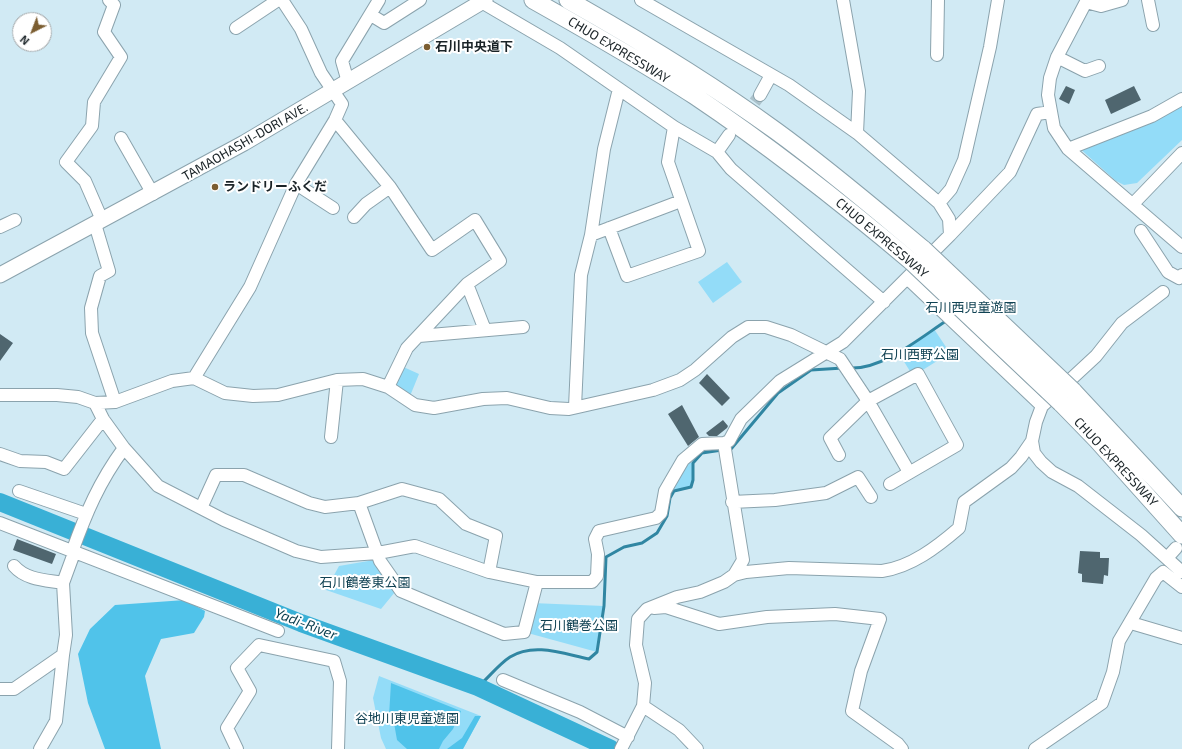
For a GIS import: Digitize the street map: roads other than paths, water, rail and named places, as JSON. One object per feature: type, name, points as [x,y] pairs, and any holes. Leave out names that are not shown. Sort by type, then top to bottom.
[{"type":"highway","name":"CHUO EXPRESSWAY","points":[[533,0],[615,46],[701,100],[767,146],[832,195],[912,262],[1061,404],[1097,440],[1179,541]]},
{"type":"highway","name":"CHUO EXPRESSWAY","points":[[568,0],[625,32],[775,131],[845,184],[923,249],[1073,391],[1105,423],[1182,508]]},
{"type":"highway","points":[[1105,423],[1167,478],[1182,495]]},
{"type":"main road","name":"TAMAOHASHI-DORI AVE.","points":[[0,275],[153,194],[334,91],[482,1]]},
{"type":"street","points":[[109,0],[114,5],[104,32],[121,57],[94,102],[92,126],[66,162],[86,181],[99,222],[109,271],[100,276],[91,308],[92,332],[115,402]]},
{"type":"street","points":[[236,28],[278,0]]},
{"type":"street","points":[[194,378],[250,287],[296,184],[335,120],[342,104],[321,73],[301,29],[282,0]]},
{"type":"street","points":[[348,82],[342,61],[379,0]]},
{"type":"street","points":[[371,15],[384,23],[420,0]]},
{"type":"street","points":[[640,0],[789,85],[857,133],[939,203],[949,220],[950,235]]},
{"type":"street","points":[[842,0],[859,91],[857,133]]},
{"type":"street","points":[[937,55],[938,0]]},
{"type":"street","points":[[939,203],[951,189],[964,160],[990,47],[998,0]]},
{"type":"street","points":[[1122,0],[1101,6],[1087,1],[1057,57],[1050,78],[1048,94],[1054,128],[1068,149],[1182,247]]},
{"type":"street","points":[[1148,0],[1153,25]]},
{"type":"street","points":[[482,1],[560,48],[674,127],[717,152],[731,169],[884,302]]},
{"type":"street","points":[[1057,57],[1085,71],[1099,66]]},
{"type":"street","points":[[760,95],[771,75]]},
{"type":"street","points":[[576,407],[581,275],[591,235],[604,149],[620,89]]},
{"type":"street","points":[[1068,149],[1152,116],[1182,99]]},
{"type":"street","points":[[503,680],[580,712],[625,742],[643,706],[645,684],[636,645],[638,619],[648,609],[677,597],[700,592],[724,582],[734,575],[743,560],[732,502],[725,449],[741,419],[780,381],[843,342],[884,302],[1010,172],[1037,114],[1051,112]]},
{"type":"street","points":[[335,120],[390,187],[432,250],[475,220],[500,261],[467,284],[407,348],[388,387]]},
{"type":"street","points":[[609,228],[628,276],[699,251],[668,162],[674,127]]},
{"type":"street","points":[[717,152],[729,135]]},
{"type":"street","points":[[121,138],[153,194]]},
{"type":"street","points":[[1133,204],[1182,153]]},
{"type":"street","points":[[296,184],[333,208]]},
{"type":"street","points":[[354,217],[366,204],[390,187]]},
{"type":"street","points":[[591,235],[681,201]]},
{"type":"street","points":[[0,227],[15,220]]},
{"type":"street","points":[[1141,231],[1168,272],[1179,278],[1182,275]]},
{"type":"street","points":[[907,278],[1042,406]]},
{"type":"street","points":[[467,284],[485,330]]},
{"type":"street","points":[[734,575],[789,568],[882,571],[895,569],[938,546],[959,528],[964,502],[1011,468],[1021,458],[1032,441],[1036,422],[1042,406],[1096,356],[1122,323],[1163,292]]},
{"type":"street","points":[[419,336],[523,327]]},
{"type":"street","points":[[0,395],[57,395],[78,397],[95,403],[115,402],[172,381],[194,378],[225,392],[253,396],[278,395],[338,380],[363,379],[388,387],[416,405],[434,408],[483,399],[507,398],[550,408],[569,409],[653,390],[680,380],[695,370],[732,337],[748,327],[766,327],[785,333],[827,351],[844,363],[909,472]]},
{"type":"street","points":[[839,455],[830,438],[868,401],[918,374],[957,446],[890,484]]},
{"type":"street","points":[[331,437],[338,380]]},
{"type":"street","points":[[95,403],[103,420],[124,448],[158,486],[224,520],[309,555],[321,557],[378,553],[415,546],[489,572],[537,582],[592,582],[597,576],[598,554],[595,539],[599,531],[656,518],[661,513],[664,490],[683,460],[702,444],[725,449]]},
{"type":"street","points":[[0,454],[20,461],[46,462],[64,469],[103,420]]},
{"type":"street","points":[[1032,441],[1034,453],[1052,472],[1078,486],[1141,535],[1182,572]]},
{"type":"street","points":[[40,749],[56,721],[66,635],[64,583],[73,551],[94,495],[124,448]]},
{"type":"street","points":[[201,508],[216,475],[244,475],[309,503],[325,507],[360,503],[402,490],[438,499],[466,524],[496,536],[489,572]]},
{"type":"street","points":[[732,502],[775,500],[826,494],[858,476],[871,497]]},
{"type":"street","points":[[18,491],[86,516]]},
{"type":"street","points":[[360,503],[380,561],[401,591],[504,634],[524,632],[537,582]]},
{"type":"street","points":[[0,523],[278,631]]},
{"type":"street","points":[[1167,558],[1179,541]]},
{"type":"street","points":[[14,566],[28,577],[64,583]]},
{"type":"street","points":[[1035,749],[1102,703],[1113,672],[1119,641],[1156,578],[1163,572],[1182,587]]},
{"type":"street","points":[[648,609],[666,607],[719,624],[767,617],[835,614],[880,619],[861,671],[852,711],[898,744],[902,749]]},
{"type":"street","points":[[1130,623],[1182,638]]},
{"type":"street","points":[[236,749],[227,728],[250,691],[237,668],[259,645],[334,661],[340,681],[338,749]]},
{"type":"street","points":[[0,689],[14,689],[63,655]]},
{"type":"street","points":[[643,706],[679,730],[697,749]]},
{"type":"waterway","points":[[851,368],[863,367],[888,358],[913,344],[946,321]]},
{"type":"waterway","points":[[728,449],[731,449],[778,393],[811,370],[843,368]]},
{"type":"waterway","points":[[478,687],[510,657],[529,650],[549,650],[589,659],[597,652],[604,606],[606,557],[624,547],[642,543],[657,533],[667,516],[670,498],[674,491],[691,487],[693,480],[693,463],[702,453],[722,450]]},
{"type":"waterway","name":"Yadi-River","points":[[0,502],[301,623],[478,687],[611,749]]},
{"type":"tunnel","points":[[733,131],[760,95]]},
{"type":"place","name":"石川中央道下","points":[[427,47]]},
{"type":"place","name":"ランドリーふくだ","points":[[215,187]]},
{"type":"park label","name":"石川西児童遊園","points":[[971,308]]},
{"type":"park label","name":"石川西野公園","points":[[920,355]]},
{"type":"park label","name":"石川鶴巻東公園","points":[[365,583]]},
{"type":"park label","name":"石川鶴巻公園","points":[[579,626]]},
{"type":"park label","name":"谷地川東児童遊園","points":[[407,719]]}]
